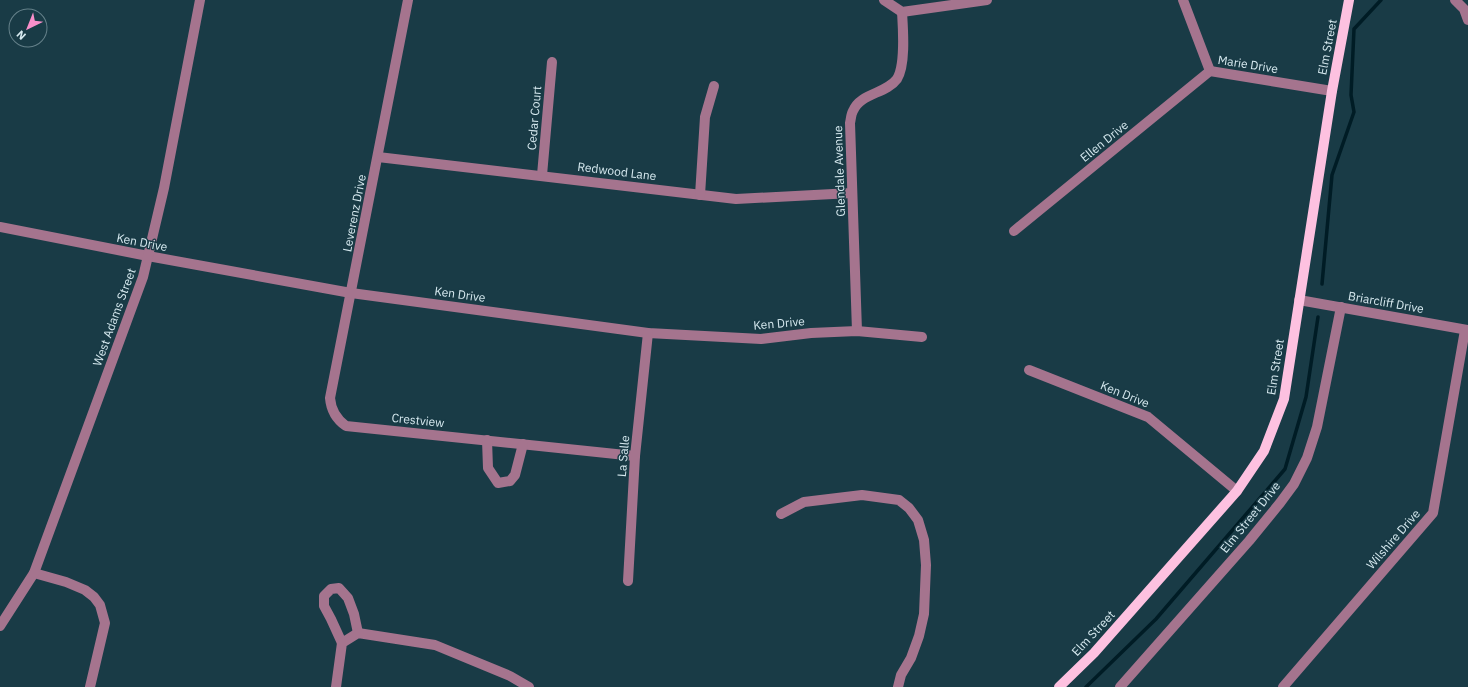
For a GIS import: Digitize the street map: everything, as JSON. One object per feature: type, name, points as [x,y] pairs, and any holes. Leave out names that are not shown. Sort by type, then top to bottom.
[{"type":"main road","name":"Elm Street","points":[[1059,687],[1094,653],[1237,491],[1264,451],[1284,399],[1332,91],[1349,0]]},
{"type":"street","name":"West Adams Street","points":[[0,626],[34,573],[136,297],[148,256],[164,188],[200,0]]},
{"type":"street","name":"Leverenz Drive","points":[[346,426],[338,420],[334,413],[330,398],[408,0]]},
{"type":"street","points":[[884,0],[902,12],[986,0]]},
{"type":"street","name":"Marie Drive","points":[[1184,0],[1210,71],[1332,91]]},
{"type":"street","points":[[1455,0],[1464,9],[1468,20]]},
{"type":"street","name":"Glendale Avenue","points":[[857,331],[850,123],[853,109],[862,100],[889,87],[897,78],[900,71],[903,53],[902,12]]},
{"type":"street","name":"Cedar Court","points":[[542,176],[552,62]]},
{"type":"street","name":"Ellen Drive","points":[[1014,231],[1210,71]]},
{"type":"street","points":[[700,195],[705,117],[714,86]]},
{"type":"street","name":"Redwood Lane","points":[[378,157],[736,199],[852,193]]},
{"type":"street","name":"Ken Drive","points":[[0,227],[351,293],[648,333],[760,339],[811,333],[857,331],[922,337]]},
{"type":"street","name":"Briarcliff Drive","points":[[1299,300],[1467,330]]},
{"type":"street","name":"Elm Street Drive","points":[[1120,687],[1244,546],[1294,484],[1307,458],[1317,427],[1341,307]]},
{"type":"street","name":"Wilshire Drive","points":[[1283,687],[1433,513],[1467,330]]},
{"type":"street","name":"La Salle","points":[[628,581],[636,456],[648,333]]},
{"type":"street","name":"Ken Drive","points":[[1029,370],[1148,416],[1237,491]]},
{"type":"street","name":"Crestview","points":[[346,426],[636,456]]},
{"type":"street","points":[[487,440],[488,468],[498,482],[510,481],[515,475],[523,444]]},
{"type":"street","points":[[781,514],[804,502],[862,495],[899,500],[909,508],[918,520],[924,540],[926,565],[924,614],[919,636],[911,658],[901,675],[898,687]]},
{"type":"street","points":[[34,573],[66,582],[85,590],[94,596],[100,605],[105,623],[90,687]]},
{"type":"street","points":[[336,687],[342,643],[332,619],[324,606],[324,596],[331,589],[339,588],[348,598],[354,614],[358,633]]},
{"type":"street","points":[[342,643],[358,633],[435,645],[510,676],[529,687]]},
{"type":"waterway","points":[[1322,284],[1332,175],[1354,112],[1351,95],[1354,29],[1381,0]]},
{"type":"waterway","points":[[1086,687],[1156,619],[1285,469],[1306,397],[1318,317]]}]
